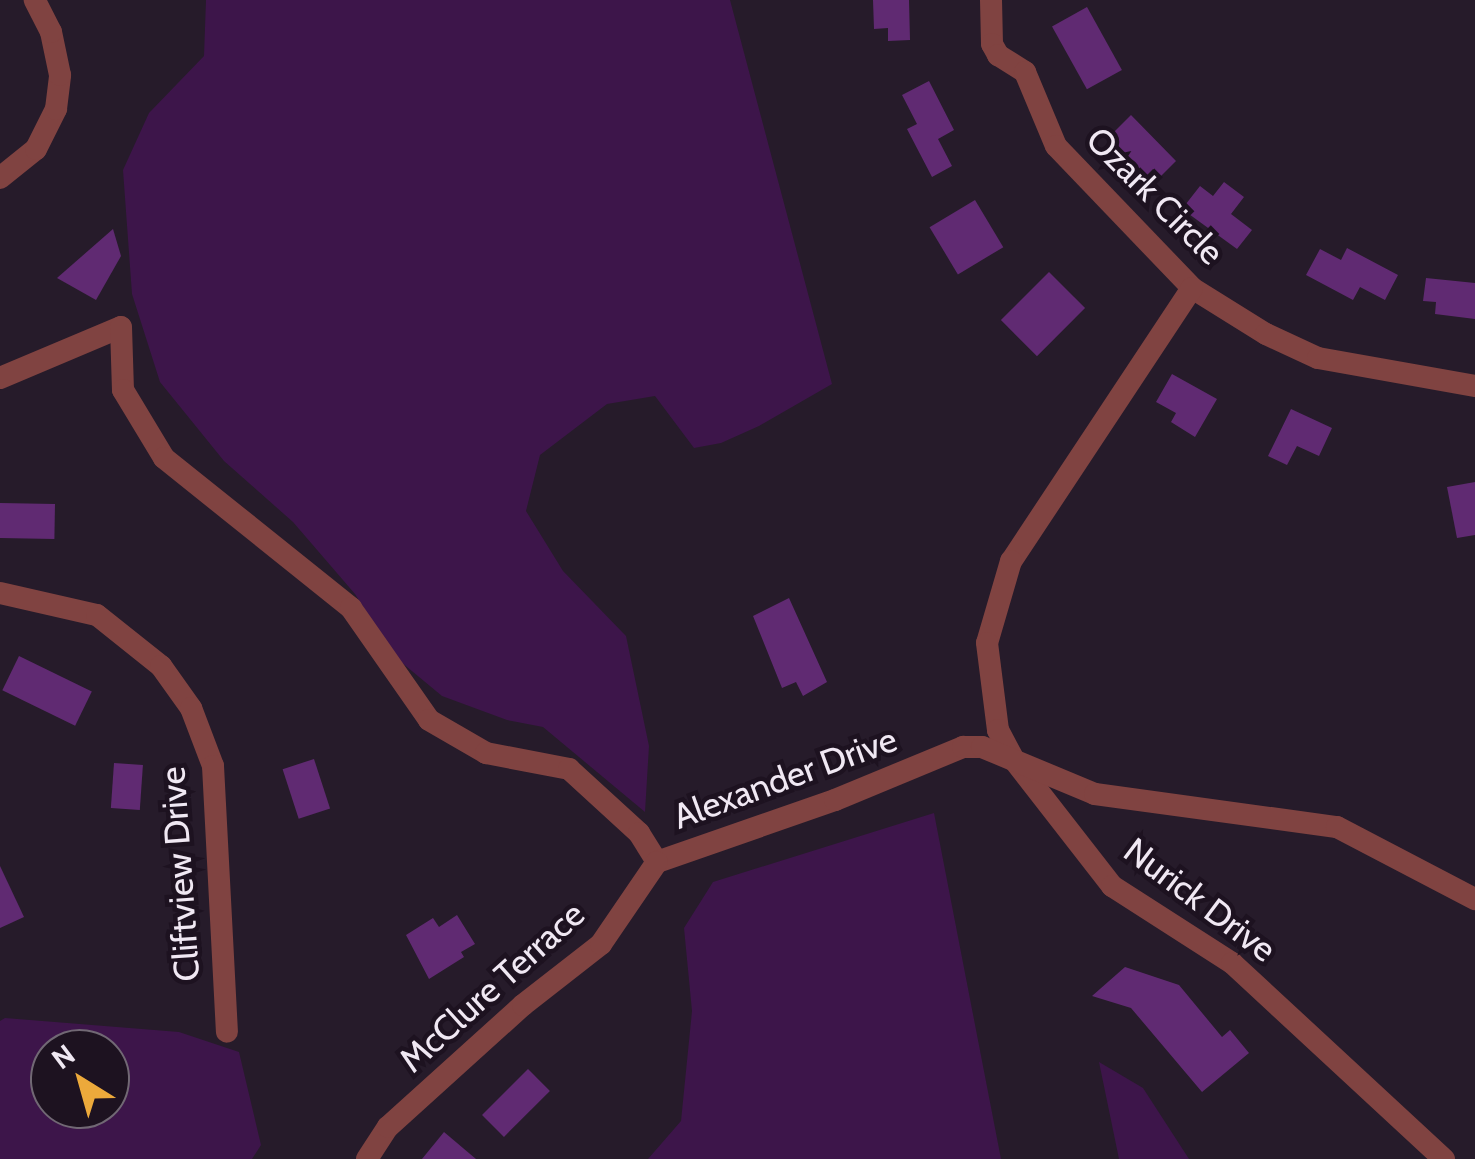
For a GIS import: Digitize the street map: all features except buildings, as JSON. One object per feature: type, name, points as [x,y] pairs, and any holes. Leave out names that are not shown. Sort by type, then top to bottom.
[{"type":"street","points":[[0,178],[36,149],[56,110],[60,75],[51,32],[35,0]]},
{"type":"street","name":"Ozark Circle","points":[[991,0],[992,44],[998,55],[1025,72],[1056,146],[1192,288],[1266,334],[1318,358],[1475,386]]},
{"type":"street","name":"Nurick Drive","points":[[1192,288],[1011,562],[987,643],[998,730],[1014,760],[1112,886],[1232,963],[1444,1159]]},
{"type":"street","name":"Alexander Drive","points":[[0,378],[121,327],[123,390],[164,458],[351,608],[429,720],[486,752],[569,768],[639,833],[658,862],[835,800],[963,747],[982,747],[1095,794],[1336,826],[1475,899]]},
{"type":"street","name":"Cliftview Drive","points":[[0,593],[97,615],[162,666],[191,708],[212,766],[227,1032]]},
{"type":"street","name":"McClure Terrace","points":[[368,1159],[388,1127],[523,1005],[601,944],[658,862]]},
{"type":"shaded area","points":[[206,0],[730,0],[832,384],[759,426],[721,443],[694,448],[655,396],[607,404],[540,455],[526,511],[563,571],[626,636],[649,746],[645,812],[543,727],[507,720],[442,696],[395,657],[355,594],[293,522],[224,461],[160,382],[132,294],[123,170],[149,113],[204,56]]},
{"type":"shaded area","points":[[934,813],[1001,1159],[648,1159],[681,1121],[692,1011],[684,928],[713,882]]},
{"type":"shaded area","points":[[5,1018],[179,1032],[239,1052],[261,1145],[252,1159],[0,1159],[0,1021]]},
{"type":"shaded area","points":[[1099,1062],[1143,1088],[1189,1159],[1119,1159]]}]
